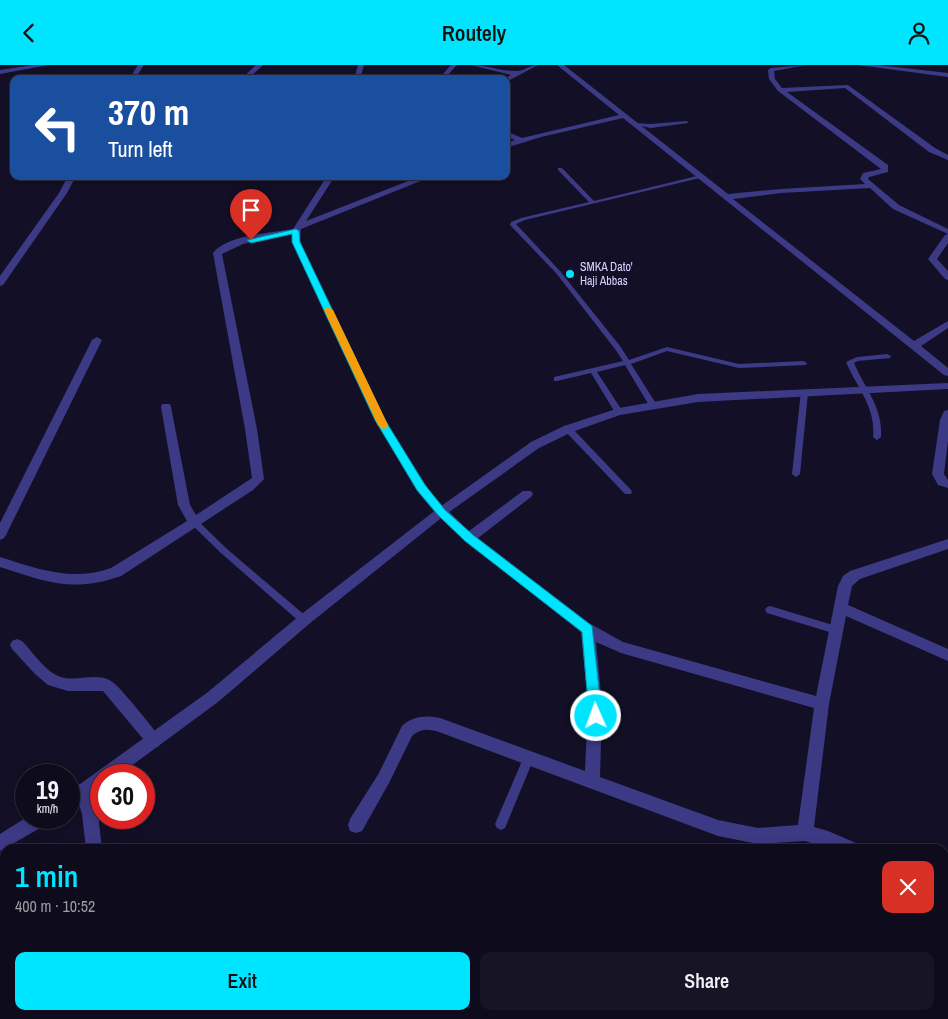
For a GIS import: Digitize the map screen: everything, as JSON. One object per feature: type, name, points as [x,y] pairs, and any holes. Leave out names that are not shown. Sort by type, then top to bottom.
[{"type":"street","points":[[0,72],[46,65]]},
{"type":"street","points":[[249,75],[260,65]]},
{"type":"street","points":[[445,75],[454,65]]},
{"type":"street","points":[[474,65],[518,74]]},
{"type":"street","points":[[510,78],[535,65]]},
{"type":"street","points":[[560,65],[948,373]]},
{"type":"street","points":[[803,65],[770,71],[775,85],[885,167],[885,170],[864,177],[871,186],[896,207],[948,232]]},
{"type":"street","points":[[861,65],[948,75]]},
{"type":"street","points":[[780,90],[846,86],[932,150],[948,159]]},
{"type":"street","points":[[510,144],[520,140],[624,117]]},
{"type":"street","points":[[510,135],[520,140]]},
{"type":"street","points":[[0,283],[63,193],[70,180]]},
{"type":"street","points":[[329,180],[296,230],[296,242],[380,420],[421,488],[442,513],[469,538],[604,640],[621,647],[822,703]]},
{"type":"street","points":[[0,562],[58,580],[74,582],[91,581],[116,572],[193,521],[249,487],[258,479],[259,475],[218,250],[236,243],[296,230],[419,180]]},
{"type":"street","points":[[726,197],[781,191],[871,186]]},
{"type":"street","points":[[948,237],[932,259],[948,277]]},
{"type":"street","points":[[914,346],[948,324]]},
{"type":"street","points":[[0,535],[98,340]]},
{"type":"street","points":[[122,764],[213,697],[304,619],[442,513],[536,445],[568,429],[619,412],[698,398],[947,387]]},
{"type":"street","points":[[166,407],[184,505],[193,521]]},
{"type":"street","points":[[948,414],[945,420],[938,474],[942,482],[948,484]]},
{"type":"street","points":[[469,538],[527,494]]},
{"type":"street","points":[[805,833],[822,703],[844,586],[855,575],[948,544]]},
{"type":"street","points":[[840,607],[948,655]]},
{"type":"street","points":[[588,629],[596,704],[592,782]]},
{"type":"street","points":[[17,645],[48,677],[56,682],[66,685],[85,683],[107,685],[154,741]]},
{"type":"street","points":[[356,825],[384,777],[407,731],[412,725],[419,722],[429,723],[461,733],[592,782],[732,831],[758,836],[805,833],[839,844]]},
{"type":"street","points":[[80,793],[90,786]]},
{"type":"street","points":[[83,791],[90,814],[93,844]]},
{"type":"street","points":[[0,843],[23,829]]},
{"type":"lane","points":[[634,124],[651,126],[686,122]]},
{"type":"lane","points":[[643,132],[651,126]]},
{"type":"lane","points":[[560,169],[592,202]]},
{"type":"lane","points":[[653,405],[618,348],[558,272],[514,225],[515,221],[701,177]]},
{"type":"lane","points":[[557,379],[626,363],[667,349],[739,366],[803,363]]},
{"type":"lane","points":[[877,437],[878,420],[866,390],[850,361],[887,356]]},
{"type":"lane","points":[[593,371],[619,412]]},
{"type":"lane","points":[[796,474],[804,393]]},
{"type":"lane","points":[[568,429],[628,492]]},
{"type":"lane","points":[[193,521],[224,551],[304,619]]},
{"type":"lane","points":[[770,610],[836,630]]},
{"type":"lane","points":[[501,824],[529,758]]},
{"type":"slow traffic","points":[[328,310],[383,425]]},
{"type":"place","name":"SMKA Dato' Haji Abbas","points":[[570,274]]},
{"type":"route","points":[[251,240],[296,231],[296,242],[380,420],[421,488],[442,513],[469,538],[588,629],[596,716]]}]
